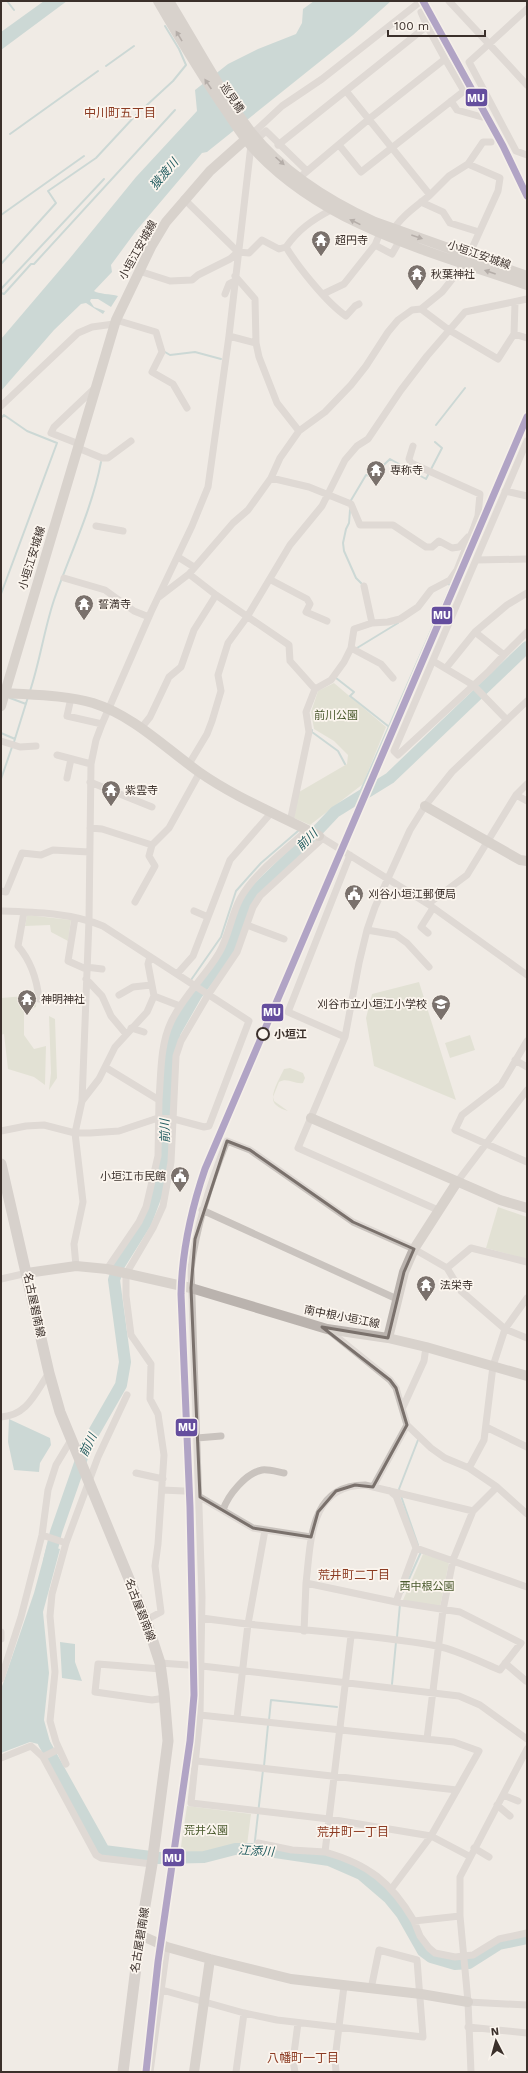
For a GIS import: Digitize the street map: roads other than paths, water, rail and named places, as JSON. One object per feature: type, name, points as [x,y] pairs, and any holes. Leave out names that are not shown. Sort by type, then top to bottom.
[{"type":"main road","name":"巡見橋","points":[[158,1],[198,70],[252,138]]},
{"type":"main road","points":[[169,1],[252,138]]},
{"type":"main road","name":"小垣江安城線","points":[[252,138],[354,212],[391,233],[400,240],[527,276]]},
{"type":"main road","name":"小垣江安城線","points":[[1,706],[3,692],[115,322],[156,237],[184,199],[210,170],[252,138]]},
{"type":"main road","name":"小垣江安城線","points":[[252,138],[275,169],[331,210],[380,233],[391,233],[467,259],[527,285]]},
{"type":"main road","points":[[3,692],[71,698],[109,709],[142,727],[200,772],[271,813],[321,837]]},
{"type":"main road","points":[[425,806],[520,860],[527,861]]},
{"type":"main road","points":[[311,1118],[500,1200],[527,1208]]},
{"type":"main road","name":"名古屋碧南線","points":[[1,1164],[49,1373],[60,1412],[88,1483],[146,1620],[160,1666],[165,1698],[168,1741],[152,1864],[140,1935],[123,2072]]},
{"type":"main road","name":"南中根小垣江線","points":[[27,1273],[76,1266],[107,1269],[191,1288],[327,1329],[388,1338],[404,1272],[414,1249],[457,1182]]},
{"type":"main road","points":[[388,1338],[426,1347],[527,1376]]},
{"type":"main road","points":[[140,1935],[167,1947],[210,1960],[291,1979],[421,1994],[468,2002]]},
{"type":"main road","points":[[194,2072],[210,1960]]},
{"type":"street","points":[[76,1266],[74,1244],[83,1202],[75,1133],[82,1101],[91,764],[96,740],[102,724],[208,487],[229,336],[252,138],[282,106],[322,79],[421,1]]},
{"type":"street","points":[[449,1],[527,85]]},
{"type":"street","points":[[527,9],[469,62],[516,151],[527,155]]},
{"type":"street","points":[[339,145],[361,172],[464,91],[420,12]]},
{"type":"street","points":[[278,145],[427,26]]},
{"type":"street","points":[[252,138],[266,132],[303,175],[369,119],[445,59]]},
{"type":"street","points":[[346,91],[430,195]]},
{"type":"street","points":[[451,101],[457,110],[482,117]]},
{"type":"street","points":[[391,233],[402,217],[408,214],[430,195],[449,176],[468,164],[482,142],[491,142]]},
{"type":"street","points":[[159,597],[189,574],[233,523],[248,510],[271,478],[280,458],[299,431],[325,412],[351,385],[398,320],[412,310],[421,309],[442,292],[467,259],[498,191],[500,178],[468,164]]},
{"type":"street","points":[[184,199],[238,252],[249,253],[262,240],[279,250],[286,247],[295,234],[309,222],[331,210]]},
{"type":"street","points":[[421,202],[443,212],[450,223],[479,232]]},
{"type":"street","points":[[323,294],[344,284],[374,245],[380,233]]},
{"type":"street","points":[[374,245],[392,254],[400,240]]},
{"type":"street","points":[[286,247],[297,266],[337,310],[346,316],[355,306],[359,304]]},
{"type":"street","points":[[139,271],[170,281],[192,280],[198,275],[230,259],[238,252]]},
{"type":"street","points":[[226,294],[229,284],[235,278]]},
{"type":"street","points":[[235,278],[255,299],[256,343],[259,357],[277,403],[299,431]]},
{"type":"street","points":[[189,764],[207,734],[216,709],[221,691],[218,675],[228,643],[248,617],[271,580],[290,545],[322,506],[326,495],[345,460],[357,446],[368,440],[392,402],[465,312],[493,305],[515,303],[527,299]]},
{"type":"street","points":[[421,309],[449,330],[498,359],[514,334],[515,303]]},
{"type":"street","points":[[1,406],[78,333],[92,327],[115,322],[156,332],[162,352],[152,372],[174,384],[187,408]]},
{"type":"street","points":[[514,334],[527,338]]},
{"type":"street","points":[[229,336],[256,343]]},
{"type":"street","points":[[96,387],[54,427],[51,433],[102,458],[108,458],[131,441]]},
{"type":"street","points":[[527,441],[394,751],[398,755],[527,632]]},
{"type":"street","points":[[290,822],[309,732],[306,712],[316,689],[331,680],[354,649],[354,629],[372,623],[388,622],[406,615],[418,607],[431,590],[450,580],[457,570],[478,516],[480,494],[411,463],[408,459],[413,446]]},
{"type":"street","points":[[271,478],[302,485],[350,504],[360,525],[393,525],[426,547],[432,547],[439,541],[452,548],[459,547],[471,534]]},
{"type":"street","points":[[505,491],[527,496]]},
{"type":"street","points":[[96,526],[123,531]]},
{"type":"street","points":[[178,557],[194,567]]},
{"type":"street","points":[[477,560],[527,559]]},
{"type":"street","points":[[189,574],[216,595],[289,645],[290,661],[316,689]]},
{"type":"street","points":[[64,578],[105,590],[134,611],[149,617]]},
{"type":"street","points":[[271,580],[307,598],[310,604],[306,612],[328,621]]},
{"type":"street","points":[[364,586],[372,623]]},
{"type":"street","points":[[446,668],[475,632],[508,605],[527,593]]},
{"type":"street","points":[[142,727],[150,717],[169,677],[181,667],[194,630],[216,595]]},
{"type":"street","points":[[475,632],[504,655]]},
{"type":"street","points":[[354,649],[381,664],[393,678]]},
{"type":"street","points":[[433,661],[473,685],[487,698],[506,720]]},
{"type":"street","points":[[71,698],[67,716],[102,724]]},
{"type":"street","points":[[438,1210],[298,1148],[345,1036],[358,963],[367,930],[387,880],[410,830],[425,806],[452,772],[527,701]]},
{"type":"street","points":[[1,741],[17,746],[36,746]]},
{"type":"street","points":[[57,755],[91,764]]},
{"type":"street","points":[[66,778],[71,759]]},
{"type":"street","points":[[135,902],[155,866],[149,856],[152,845],[169,828],[200,772]]},
{"type":"street","points":[[90,782],[152,807]]},
{"type":"street","points":[[428,933],[421,927],[430,906],[467,875],[516,795],[527,784]]},
{"type":"street","points":[[516,795],[527,801]]},
{"type":"street","points":[[177,974],[193,956],[230,860],[271,813]]},
{"type":"street","points":[[90,828],[102,829],[152,845]]},
{"type":"street","points":[[107,1269],[138,1222],[146,1207],[158,1156],[159,1100],[165,1044],[170,1023],[194,986],[219,954],[227,939],[240,900],[250,884],[308,830]]},
{"type":"street","points":[[146,1620],[161,1612],[155,1566],[164,1455],[158,1414],[150,1399],[151,1364],[136,1345],[131,1335],[126,1296],[126,1274],[153,1228],[163,1206],[171,1162],[176,1056],[181,1041],[208,995],[237,952],[253,907],[260,896],[321,837],[430,906],[527,975]]},
{"type":"street","points":[[1,891],[6,892],[22,853],[41,855],[53,850],[89,852]]},
{"type":"street","points":[[345,1036],[288,1012],[350,855]]},
{"type":"street","points":[[1,911],[24,912],[88,920],[117,934],[249,1021],[209,1126],[204,1127],[174,1119],[158,1118],[119,1131],[75,1133],[44,1124],[1,1131]]},
{"type":"street","points":[[194,911],[208,917]]},
{"type":"street","points":[[24,912],[18,946],[26,955],[38,989],[39,999]]},
{"type":"street","points":[[75,918],[68,961],[86,968],[102,969]]},
{"type":"street","points":[[247,925],[284,939]]},
{"type":"street","points":[[367,930],[396,935],[407,943],[429,967]]},
{"type":"street","points":[[82,1101],[99,1079],[115,1047],[128,1031],[147,1012],[154,996],[150,985],[148,964],[150,957]]},
{"type":"street","points":[[86,979],[102,996],[111,1016],[128,1031],[144,1032]]},
{"type":"street","points":[[119,995],[133,987],[150,985]]},
{"type":"street","points":[[154,996],[180,1006]]},
{"type":"street","points":[[527,1040],[501,1084],[462,1115],[455,1130],[527,1162]]},
{"type":"street","points":[[515,1060],[527,1067]]},
{"type":"street","points":[[105,1067],[159,1100]]},
{"type":"street","points":[[457,1182],[526,1094]]},
{"type":"street","points":[[469,1856],[431,1836],[329,1819],[191,1803],[200,1715],[202,1618],[200,1497],[191,1268],[195,1239],[202,1210],[227,1141],[250,1150],[353,1222],[414,1249],[447,1268],[461,1291],[505,1329],[527,1338]]},
{"type":"street","points":[[202,1210],[397,1299]]},
{"type":"street","points":[[447,1268],[471,1248],[527,1262]]},
{"type":"street","points":[[1,1279],[27,1273]]},
{"type":"street","points":[[469,1468],[484,1440],[493,1366],[505,1329],[527,1298]]},
{"type":"street","points":[[327,1329],[390,1380],[396,1388],[403,1407],[407,1425],[431,1448],[446,1458],[469,1468],[497,1487],[527,1514]]},
{"type":"street","points":[[403,1407],[424,1361],[426,1347]]},
{"type":"street","points":[[1,1417],[12,1416],[24,1409],[49,1373]]},
{"type":"street","points":[[66,1764],[58,1749],[50,1721],[55,1672],[50,1616],[52,1594],[66,1543],[88,1483],[127,1395]]},
{"type":"street","points":[[373,1487],[407,1425]]},
{"type":"street","points":[[486,1427],[527,1448]]},
{"type":"street","points":[[197,1438],[221,1436]]},
{"type":"street","points":[[1,1679],[21,1617],[42,1535],[48,1490],[56,1465],[72,1440]]},
{"type":"street","points":[[223,1510],[225,1503],[249,1475],[262,1470],[284,1473]]},
{"type":"street","points":[[136,1473],[163,1479]]},
{"type":"street","points":[[304,1631],[306,1583],[311,1537],[318,1512],[336,1491],[355,1485],[373,1487],[392,1490],[474,1511]]},
{"type":"street","points":[[426,1739],[443,1610],[454,1560],[474,1511],[497,1487]]},
{"type":"street","points":[[162,1490],[184,1491]]},
{"type":"street","points":[[392,1490],[396,1496],[417,1548],[396,1602]]},
{"type":"street","points":[[200,1497],[253,1528],[311,1537]]},
{"type":"street","points":[[237,1718],[248,1624],[265,1530]]},
{"type":"street","points":[[42,1535],[66,1543]]},
{"type":"street","points":[[417,1548],[527,1587]]},
{"type":"street","points":[[202,1618],[439,1646],[500,1670],[521,1643],[460,1612],[405,1604],[306,1583]]},
{"type":"street","points":[[1,1632],[1,1639]]},
{"type":"street","points":[[325,1852],[351,1636]]},
{"type":"street","points":[[505,1663],[526,1682],[527,1680]]},
{"type":"street","points":[[165,1698],[152,1700],[95,1692],[98,1664],[160,1666],[190,1665],[459,1696],[480,1705],[527,1739]]},
{"type":"street","points":[[200,1715],[454,1742],[479,1752],[431,1836],[392,1888]]},
{"type":"street","points":[[1,1758],[31,1746],[44,1757],[96,1855],[101,1858],[152,1864]]},
{"type":"street","points":[[44,1757],[58,1749]]},
{"type":"street","points":[[471,2072],[468,2002],[460,1916],[460,1876],[469,1856],[527,1749]]},
{"type":"street","points":[[196,1760],[457,1790]]},
{"type":"street","points":[[503,1795],[518,1801]]},
{"type":"street","points":[[497,1805],[510,1816]]},
{"type":"street","points":[[258,1843],[292,1850],[325,1852],[345,1858],[370,1871],[392,1888],[414,1921],[420,1936],[435,1953],[447,1956],[464,1957],[473,1955],[498,1939],[527,1933]]},
{"type":"street","points":[[474,1848],[489,1857]]},
{"type":"street","points":[[414,1921],[460,1916]]},
{"type":"street","points":[[150,2072],[167,1947]]},
{"type":"street","points":[[162,1990],[244,2013],[339,2028],[423,2038],[421,1994],[417,1960],[379,1950],[371,1989]]},
{"type":"street","points":[[336,2072],[335,2059],[344,1986]]},
{"type":"street","points":[[468,2002],[527,2006]]},
{"type":"street","points":[[236,2072],[244,2013]]},
{"type":"street","points":[[295,2072],[293,2061],[298,2022]]},
{"type":"street","points":[[468,2027],[527,2033]]},
{"type":"water","points":[[44,1],[67,1],[1,50],[1,32]]},
{"type":"water","name":"猿渡川","points":[[314,1],[391,1],[353,35],[207,152],[202,153],[136,231],[111,265],[112,272],[94,291],[118,296],[111,307],[98,299],[91,299],[90,301],[94,307],[105,311],[103,314],[86,303],[81,304],[54,330],[1,391],[1,339],[136,177],[197,111],[195,90],[228,64],[258,49],[296,34],[302,23],[303,9]]},
{"type":"water","points":[[9,1419],[50,1438],[51,1445],[40,1463],[39,1472],[14,1470],[8,1442]]},
{"type":"water","points":[[47,1545],[60,1549],[43,1612],[49,1673],[44,1720],[52,1749],[45,1753],[38,1744],[30,1742],[1,1753],[1,1689],[34,1593]]},
{"type":"water","points":[[60,1642],[75,1644],[75,1662],[82,1681],[62,1678]]},
{"type":"waterway","points":[[7,1],[14,10]]},
{"type":"waterway","points":[[1,264],[56,203],[48,191],[96,158],[135,116],[173,81],[186,65],[179,49],[165,26]]},
{"type":"waterway","points":[[106,66],[134,46]]},
{"type":"waterway","points":[[10,134],[98,71]]},
{"type":"waterway","points":[[1,293],[4,294],[31,264],[34,264],[175,110]]},
{"type":"waterway","points":[[1,215],[84,156]]},
{"type":"waterway","points":[[1,289],[104,179]]},
{"type":"waterway","points":[[165,352],[170,355],[195,352],[221,359]]},
{"type":"waterway","points":[[436,425],[465,388]]},
{"type":"waterway","points":[[1,418],[4,415],[27,431],[57,443],[1,594]]},
{"type":"waterway","points":[[350,502],[366,475],[372,476],[390,459],[426,479],[442,448],[435,442]]},
{"type":"waterway","points":[[30,691],[54,600],[92,497],[101,462]]},
{"type":"waterway","points":[[350,510],[349,523],[343,543],[344,551],[356,578],[362,584]]},
{"type":"waterway","points":[[358,797],[451,585],[448,584]]},
{"type":"waterway","points":[[357,648],[398,623]]},
{"type":"waterway","name":"前川","points":[[49,1561],[56,1532],[86,1446],[121,1385],[125,1362],[114,1280],[119,1265],[146,1222],[158,1190],[166,1153],[165,1110],[170,1049],[175,1032],[196,995],[229,951],[249,897],[335,812],[390,778],[527,647]]},
{"type":"waterway","points":[[336,678],[354,692],[350,696],[388,726]]},
{"type":"waterway","points":[[14,742],[28,697]]},
{"type":"waterway","points":[[10,698],[26,704]]},
{"type":"waterway","points":[[312,730],[312,732],[338,751],[345,764]]},
{"type":"waterway","points":[[1,733],[15,739]]},
{"type":"waterway","points":[[1,779],[12,747]]},
{"type":"waterway","points":[[191,980],[221,937],[236,891],[261,863],[298,831]]},
{"type":"waterway","points":[[400,1492],[399,1489],[418,1440]]},
{"type":"waterway","points":[[401,1496],[418,1545]]},
{"type":"waterway","points":[[403,1592],[421,1552]]},
{"type":"waterway","points":[[397,1637],[400,1604]]},
{"type":"waterway","points":[[392,1684],[396,1642]]},
{"type":"waterway","points":[[269,1720],[271,1700],[337,1707]]},
{"type":"waterway","points":[[264,1766],[268,1725]]},
{"type":"waterway","name":"江添川","points":[[44,1743],[104,1851],[159,1858],[204,1857],[235,1849],[254,1849],[329,1860],[361,1874],[389,1898],[402,1914],[423,1951],[431,1957],[455,1964],[469,1963],[499,1944],[527,1938]]},
{"type":"waterway","points":[[254,1849],[263,1770]]},
{"type":"place","name":"超円寺","points":[[321,257]]},
{"type":"place","name":"秋葉神社","points":[[417,291]]},
{"type":"place","name":"専称寺","points":[[376,487]]},
{"type":"place","name":"誓満寺","points":[[84,621]]},
{"type":"place","name":"紫雲寺","points":[[111,807]]},
{"type":"place","name":"刈谷小垣江郵便局","points":[[354,911]]},
{"type":"place","name":"神明神社","points":[[27,1016]]},
{"type":"place","name":"刈谷市立小垣江小学校","points":[[441,1021]]},
{"type":"place","name":"小垣江","points":[[263,1034]]},
{"type":"place","name":"小垣江市民館","points":[[180,1193]]},
{"type":"place","name":"法栄寺","points":[[426,1302]]},
{"type":"district","name":"中川町五丁目","points":[[120,113]]},
{"type":"district","name":"荒井町二丁目","points":[[354,1575]]},
{"type":"district","name":"荒井町一丁目","points":[[353,1832]]},
{"type":"district","name":"八幡町一丁目","points":[[303,2058]]},
{"type":"park label","name":"前川公園","points":[[336,715]]},
{"type":"park label","name":"西中根公園","points":[[427,1586]]},
{"type":"park label","name":"荒井公園","points":[[206,1830]]}]
